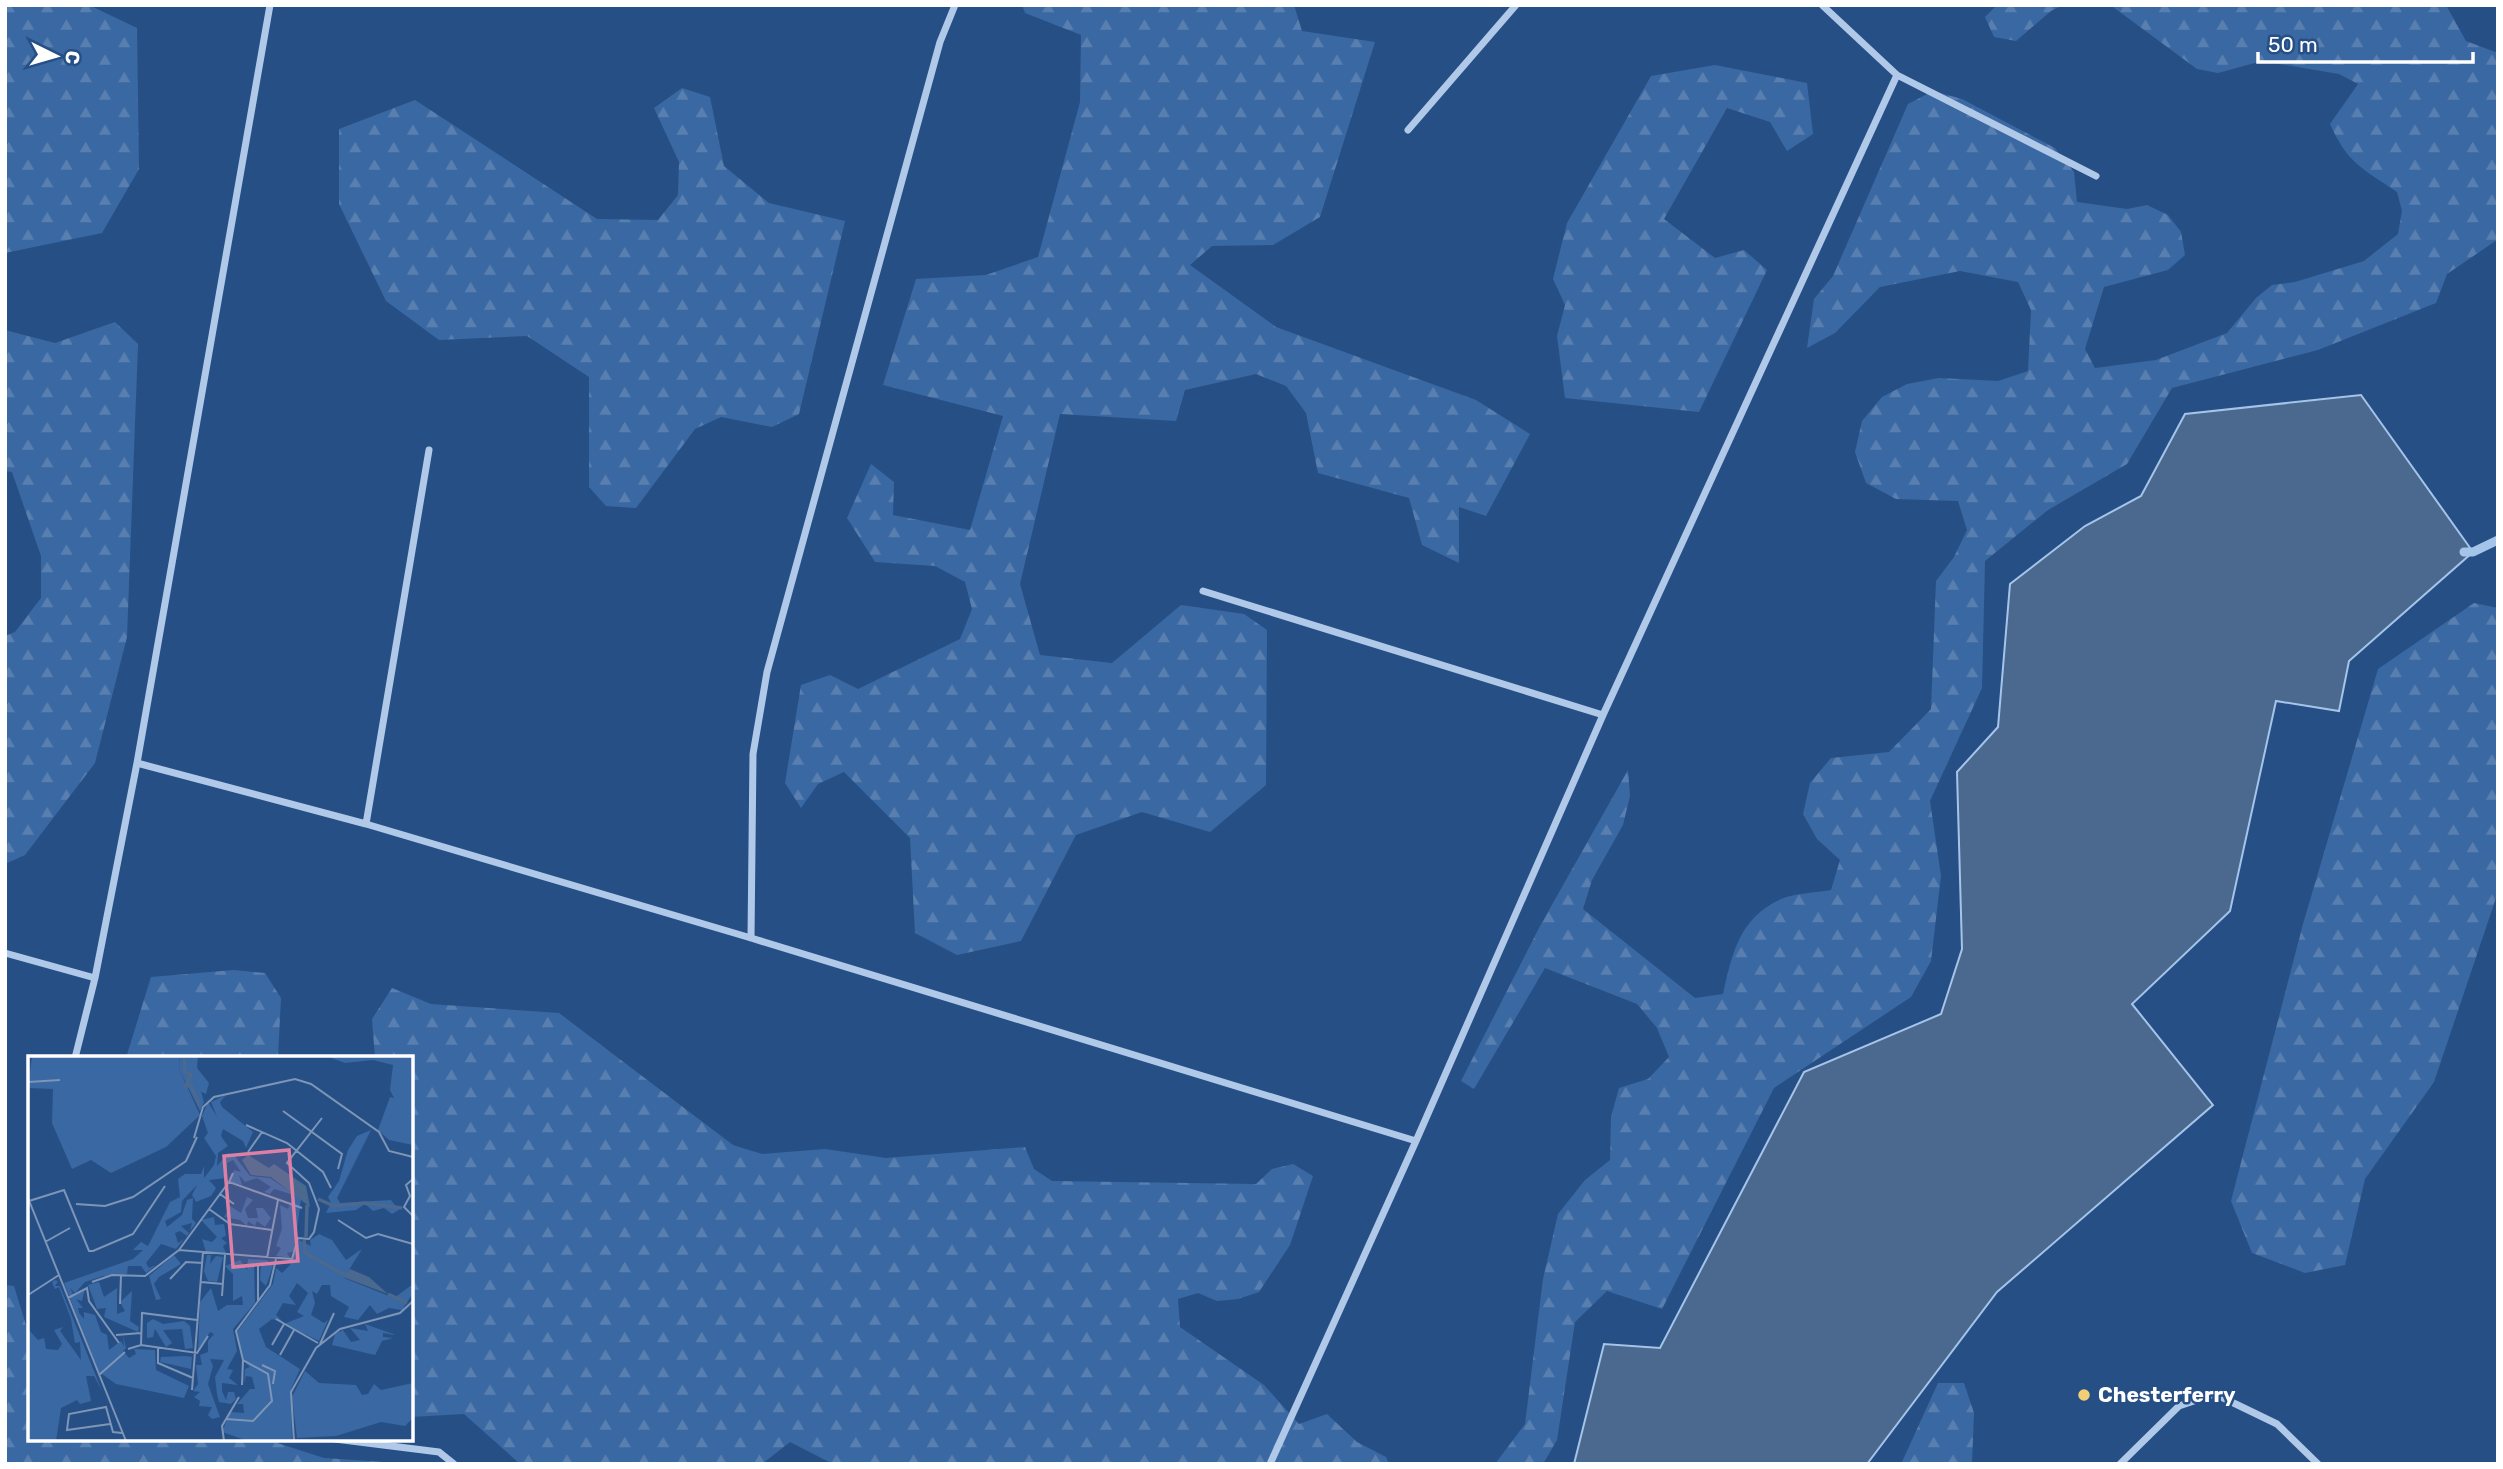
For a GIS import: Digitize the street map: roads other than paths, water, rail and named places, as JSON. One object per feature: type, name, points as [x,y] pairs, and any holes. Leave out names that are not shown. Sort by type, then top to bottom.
[{"type":"street","points":[[76,1056],[95,978],[137,763],[270,5]]},
{"type":"street","points":[[751,937],[752,754],[766,672],[940,42],[955,5]]},
{"type":"street","points":[[1408,130],[1516,5]]},
{"type":"street","points":[[1822,5],[1897,75],[2096,176]]},
{"type":"street","points":[[1270,1464],[1416,1141],[1603,715],[1897,75]]},
{"type":"street","points":[[366,824],[429,450]]},
{"type":"street","points":[[1203,591],[1603,715]]},
{"type":"street","points":[[137,763],[366,824],[751,937],[1416,1141]]},
{"type":"street","points":[[5,953],[95,978]]},
{"type":"street","points":[[2120,1464],[2179,1406],[2216,1394],[2277,1424],[2318,1464]]},
{"type":"street","points":[[351,1441],[439,1452],[454,1464]]},
{"type":"waterway","points":[[2464,552],[2473,552],[2498,540]]},
{"type":"place","name":"Chesterferry","points":[[2084,1395]]}]
